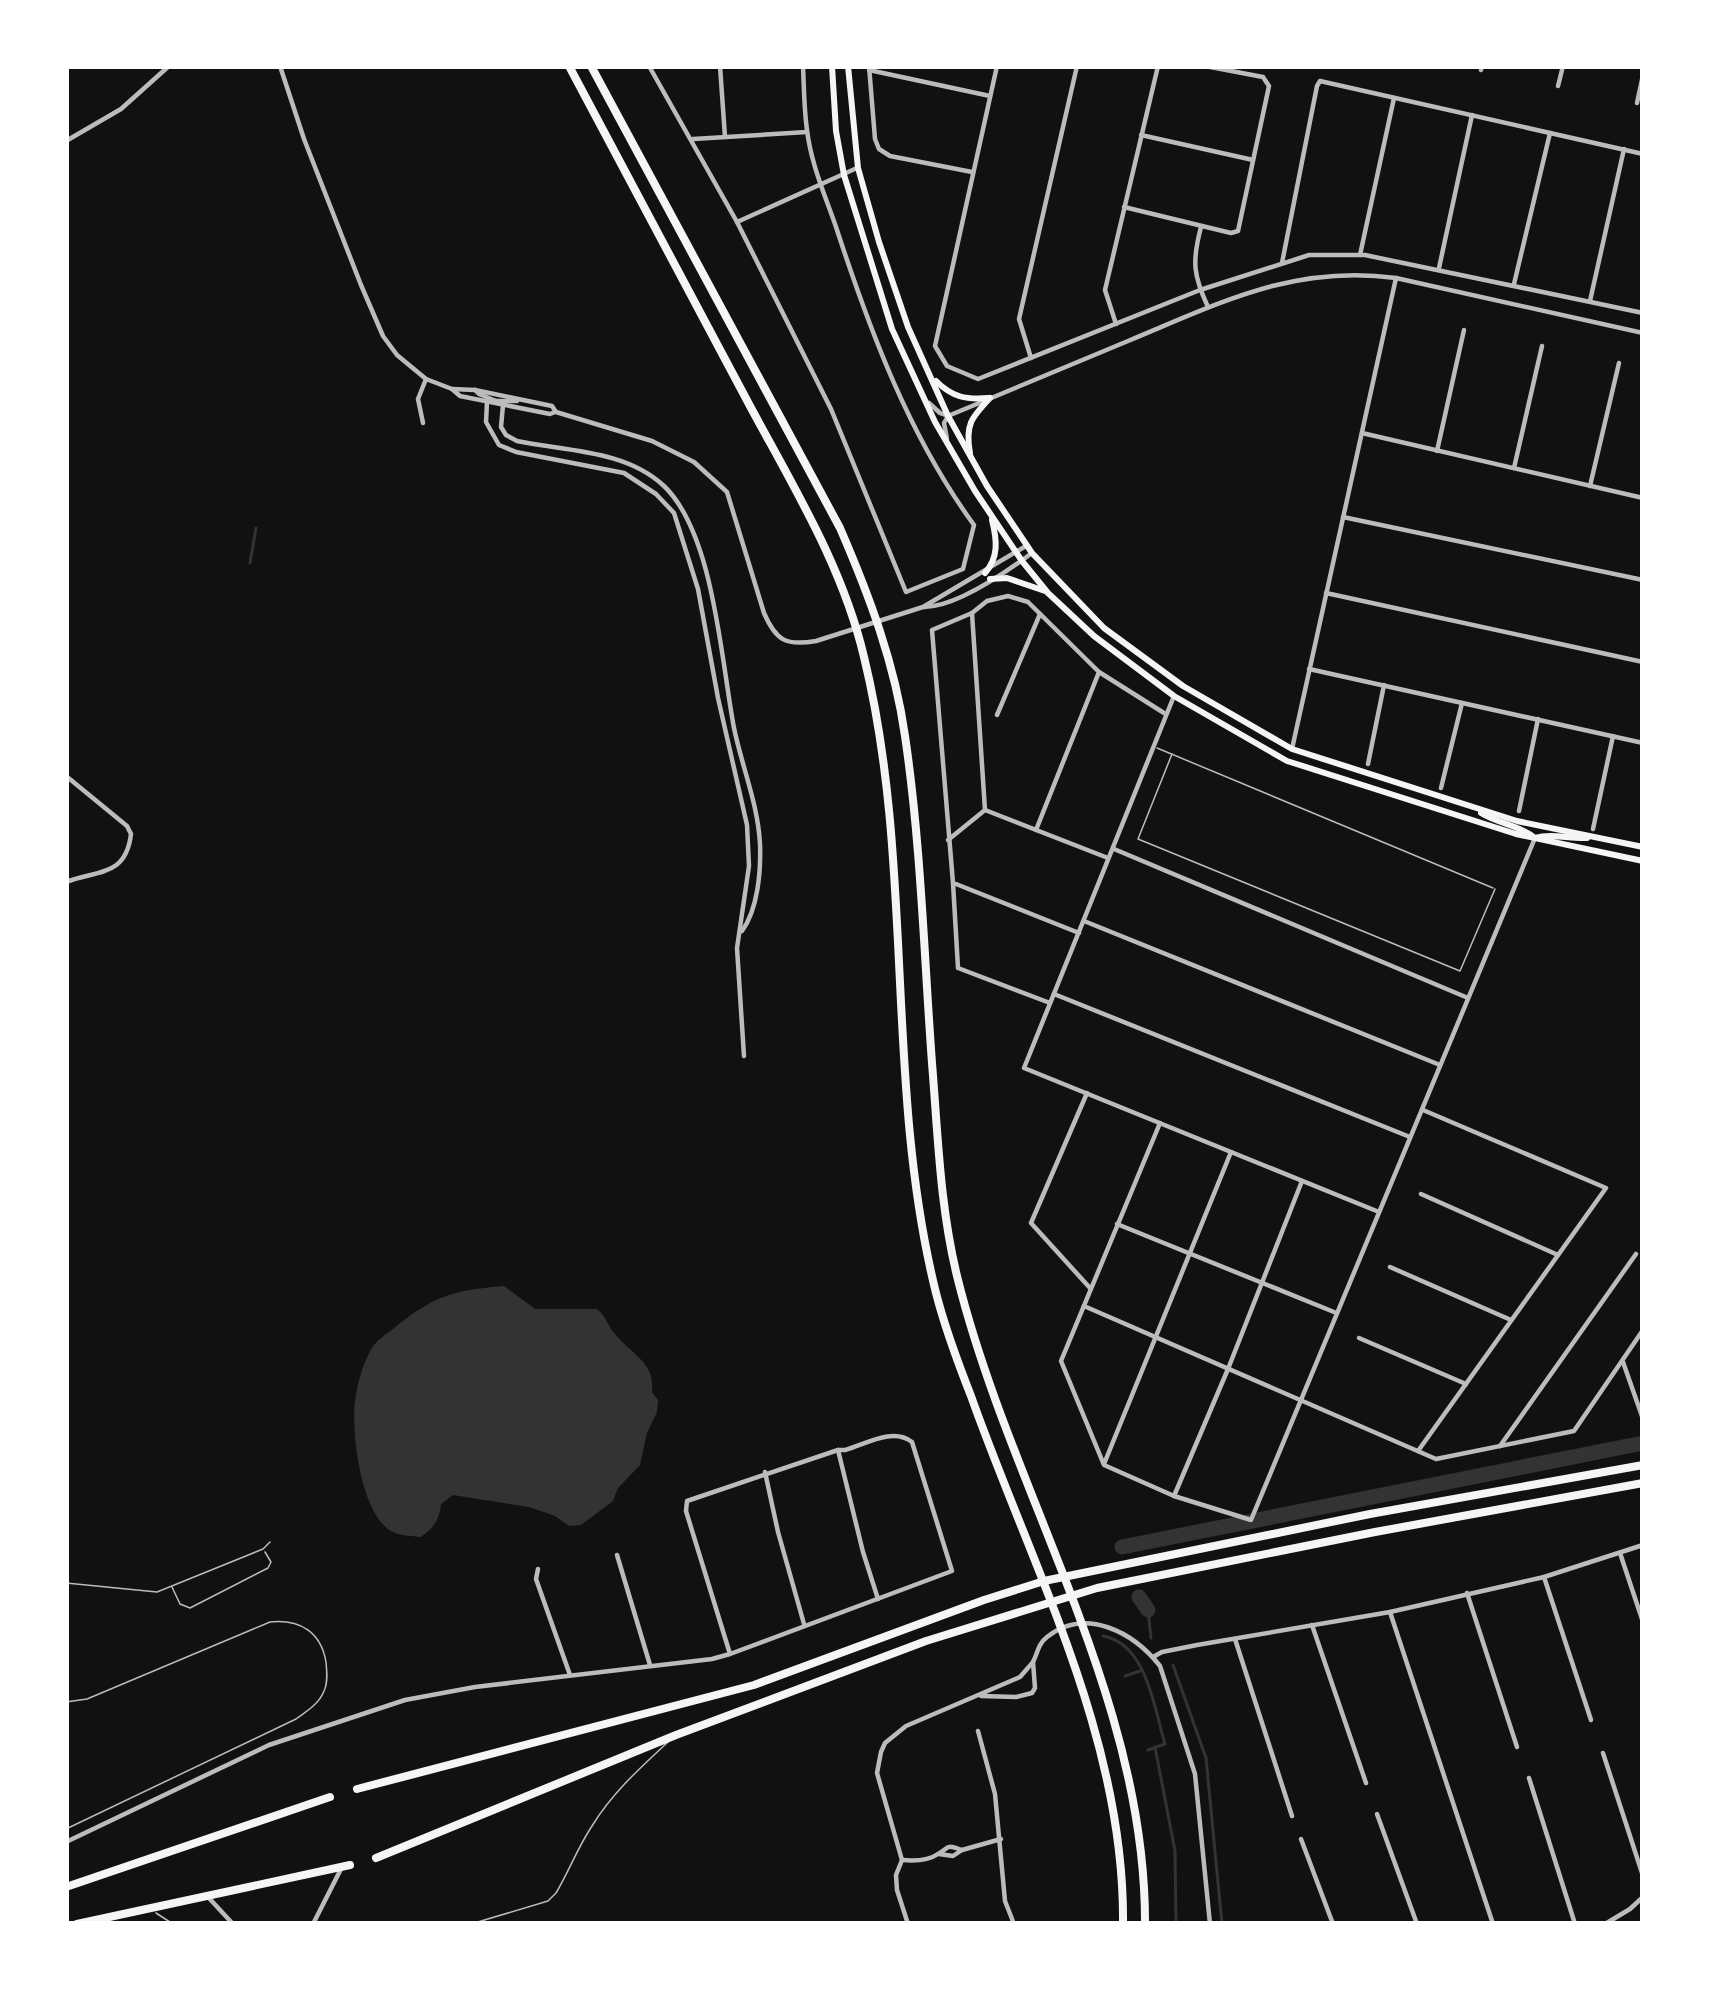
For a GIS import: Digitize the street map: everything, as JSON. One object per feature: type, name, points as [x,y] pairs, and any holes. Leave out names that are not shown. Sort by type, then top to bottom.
[{"type":"highway","points":[[568,66],[818,534],[863,651],[884,761],[910,1126],[926,1246],[951,1339],[1092,1720],[1116,1824],[1123,1924]]},
{"type":"highway","points":[[591,66],[841,528],[883,639],[905,734],[942,1203],[976,1349],[1093,1659],[1131,1782],[1141,1844],[1145,1924]]},
{"type":"highway","points":[[356,1790],[754,1685],[1044,1581],[1370,1514],[1643,1465]]},
{"type":"highway","points":[[376,1858],[676,1735],[926,1641],[1097,1588],[1643,1483]]},
{"type":"highway","points":[[66,1887],[330,1797]]},
{"type":"highway","points":[[77,1924],[346,1866]]},
{"type":"main road","points":[[832,66],[844,175],[892,329],[948,444],[991,516],[1048,593],[1094,636],[1174,696],[1287,761],[1534,838],[1643,861]]},
{"type":"main road","points":[[848,66],[858,168],[879,242],[908,327],[948,416],[1029,549],[1104,628],[1184,686],[1292,749],[1516,821],[1595,833],[1643,848]]},
{"type":"main road","points":[[929,374],[959,398],[990,398]]},
{"type":"main road","points":[[972,460],[967,435],[970,423],[990,398]]},
{"type":"main road","points":[[991,516],[996,550],[987,576],[1048,593]]},
{"type":"main road","points":[[1470,806],[1534,838]]},
{"type":"main road","points":[[1534,838],[1571,839],[1595,833]]},
{"type":"street","points":[[66,141],[121,109],[169,66]]},
{"type":"street","points":[[280,66],[361,285],[383,336],[397,355],[426,379],[452,389],[522,399],[552,406],[556,412]]},
{"type":"street","points":[[649,66],[737,222],[831,410],[906,592],[963,569],[974,525],[930,458],[853,283],[807,132],[803,66]]},
{"type":"street","points":[[720,66],[725,137]]},
{"type":"street","points":[[997,66],[934,346],[947,366],[978,379],[1200,290],[1309,255],[1360,255],[1643,313]]},
{"type":"street","points":[[1031,358],[1018,319],[1077,66]]},
{"type":"street","points":[[1116,323],[1105,290],[1158,66]]},
{"type":"street","points":[[1124,207],[1201,227],[1238,231],[1268,82],[1263,77],[1205,66]]},
{"type":"street","points":[[1558,86],[1563,66]]},
{"type":"street","points":[[972,172],[890,156],[879,149],[869,68],[990,96]]},
{"type":"street","points":[[1636,104],[1643,75]]},
{"type":"street","points":[[1282,263],[1320,81],[1643,154]]},
{"type":"street","points":[[1360,255],[1394,98]]},
{"type":"street","points":[[1439,269],[1472,116]]},
{"type":"street","points":[[690,140],[807,132]]},
{"type":"street","points":[[1514,284],[1550,133]]},
{"type":"street","points":[[1142,135],[1253,160]]},
{"type":"street","points":[[1590,302],[1624,149]]},
{"type":"street","points":[[737,222],[858,168]]},
{"type":"street","points":[[1201,227],[1193,261],[1208,308]]},
{"type":"street","points":[[948,444],[944,423],[948,416],[1208,308],[1299,278],[1366,274],[1396,278],[1643,333]]},
{"type":"street","points":[[1292,749],[1396,278]]},
{"type":"street","points":[[1438,451],[1464,330]]},
{"type":"street","points":[[1514,468],[1542,346]]},
{"type":"street","points":[[1590,486],[1619,363]]},
{"type":"street","points":[[423,423],[418,399],[426,379]]},
{"type":"street","points":[[452,389],[460,397],[522,399]]},
{"type":"street","points":[[475,390],[503,405],[556,412],[652,440],[694,462],[727,492],[755,590],[772,632],[787,642],[800,644],[833,636],[923,607],[1029,549]]},
{"type":"street","points":[[924,398],[948,416]]},
{"type":"street","points":[[491,401],[485,413],[488,429],[507,450],[624,473],[674,513],[698,589],[743,803],[748,866],[737,948],[744,1056]]},
{"type":"street","points":[[503,405],[501,427],[509,437],[622,461],[653,477],[680,503],[690,522],[710,587],[760,845],[751,919],[741,932]]},
{"type":"street","points":[[1360,433],[1643,498]]},
{"type":"street","points":[[1343,517],[1643,580]]},
{"type":"street","points":[[1326,593],[1643,662]]},
{"type":"street","points":[[1050,1004],[958,968],[932,630],[988,601],[1008,596],[1028,602],[1099,671],[1166,715]]},
{"type":"street","points":[[972,613],[985,810]]},
{"type":"street","points":[[998,716],[1040,614]]},
{"type":"street","points":[[1309,669],[1643,743]]},
{"type":"street","points":[[714,670],[726,673]]},
{"type":"street","points":[[1036,830],[1099,671]]},
{"type":"street","points":[[716,679],[726,673]]},
{"type":"street","points":[[1368,764],[1384,685]]},
{"type":"street","points":[[1174,696],[1024,1068],[1379,1212]]},
{"type":"street","points":[[1442,788],[1462,703]]},
{"type":"street","points":[[1519,811],[1538,719]]},
{"type":"street","points":[[1595,833],[1613,736]]},
{"type":"street","points":[[66,776],[131,834],[125,856],[111,870],[66,882]]},
{"type":"street","points":[[985,810],[1108,858]]},
{"type":"street","points":[[948,840],[985,810]]},
{"type":"street","points":[[1160,1123],[1061,1360],[1104,1465],[1174,1496],[1251,1520],[1534,838]]},
{"type":"street","points":[[1112,848],[1468,998]]},
{"type":"street","points":[[953,883],[1078,932]]},
{"type":"street","points":[[1083,920],[1440,1065]]},
{"type":"street","points":[[1054,994],[1410,1137]]},
{"type":"street","points":[[1087,1094],[1031,1223],[1091,1289]]},
{"type":"street","points":[[1418,1451],[1606,1188],[1422,1110]]},
{"type":"street","points":[[1104,1465],[1231,1152]]},
{"type":"street","points":[[1174,1496],[1302,1181]]},
{"type":"street","points":[[1421,1194],[1558,1256]]},
{"type":"street","points":[[1117,1224],[1337,1313]]},
{"type":"street","points":[[1500,1446],[1636,1254]]},
{"type":"street","points":[[1390,1267],[1512,1320]]},
{"type":"street","points":[[1084,1306],[1436,1459],[1574,1431],[1643,1330]]},
{"type":"street","points":[[1359,1338],[1466,1384]]},
{"type":"street","points":[[1622,1360],[1643,1419]]},
{"type":"street","points":[[66,1842],[268,1744],[406,1700],[730,1654],[952,1571],[912,1442],[902,1435],[838,1450],[688,1500],[730,1654]]},
{"type":"street","points":[[838,1450],[878,1598]]},
{"type":"street","points":[[765,1472],[805,1626]]},
{"type":"street","points":[[1153,1657],[1544,1577],[1643,1545]]},
{"type":"street","points":[[1620,1552],[1643,1622]]},
{"type":"street","points":[[617,1555],[650,1666]]},
{"type":"street","points":[[538,1569],[536,1580],[570,1675]]},
{"type":"street","points":[[1544,1577],[1592,1720]]},
{"type":"street","points":[[1467,1594],[1517,1748]]},
{"type":"street","points":[[1390,1612],[1493,1924]]},
{"type":"street","points":[[908,1924],[897,1890],[902,1860],[877,1773],[886,1743],[906,1726],[1020,1677],[1048,1636],[1086,1624],[1113,1627],[1153,1657],[1162,1671],[1195,1774],[1210,1924]]},
{"type":"street","points":[[1312,1625],[1366,1783]]},
{"type":"street","points":[[1235,1639],[1292,1816]]},
{"type":"street","points":[[981,1696],[1016,1697],[1034,1691],[1033,1662]]},
{"type":"street","points":[[978,1731],[994,1794],[1006,1900],[1014,1924]]},
{"type":"street","points":[[1603,1753],[1643,1876]]},
{"type":"street","points":[[1528,1778],[1575,1924]]},
{"type":"street","points":[[1377,1814],[1417,1924]]},
{"type":"street","points":[[902,1860],[918,1861],[950,1846],[962,1850],[1000,1839]]},
{"type":"street","points":[[1301,1839],[1333,1924]]},
{"type":"street","points":[[313,1924],[346,1866]]},
{"type":"street","points":[[206,1894],[232,1924]]},
{"type":"street","points":[[1605,1924],[1643,1898]]},
{"type":"lane","points":[[1153,746],[1496,890],[1460,971],[1138,839],[1172,754]]},
{"type":"lane","points":[[66,1583],[148,1593],[263,1549],[270,1542]]},
{"type":"lane","points":[[172,1587],[180,1604],[190,1607],[268,1568],[271,1562],[263,1549]]},
{"type":"lane","points":[[66,1702],[87,1699],[270,1622],[304,1626],[321,1643],[326,1661],[326,1688],[317,1703],[296,1719],[66,1829]]},
{"type":"lane","points":[[471,1924],[548,1901],[602,1811],[634,1772],[676,1735]]},
{"type":"lane","points":[[148,1908],[172,1924]]},
{"type":"shaded area","points":[[504,1286],[535,1309],[597,1309],[646,1366],[658,1400],[640,1465],[618,1488],[613,1501],[581,1525],[569,1526],[529,1507],[453,1495],[441,1504],[435,1523],[421,1537],[396,1533],[373,1510],[360,1473],[355,1401],[366,1360],[382,1337],[432,1302]]},
{"type":"waterway","points":[[250,563],[256,528]]},
{"type":"waterway","points":[[1122,1547],[1643,1443]]},
{"type":"waterway","points":[[1139,1597],[1148,1610]]},
{"type":"waterway","points":[[1148,1610],[1151,1638]]},
{"type":"waterway","points":[[1103,1636],[1130,1651],[1146,1680],[1165,1744],[1148,1750]]},
{"type":"waterway","points":[[1173,1665],[1206,1758],[1222,1924]]},
{"type":"waterway","points":[[1125,1676],[1140,1671]]},
{"type":"waterway","points":[[1155,1747],[1175,1851],[1176,1924]]}]
